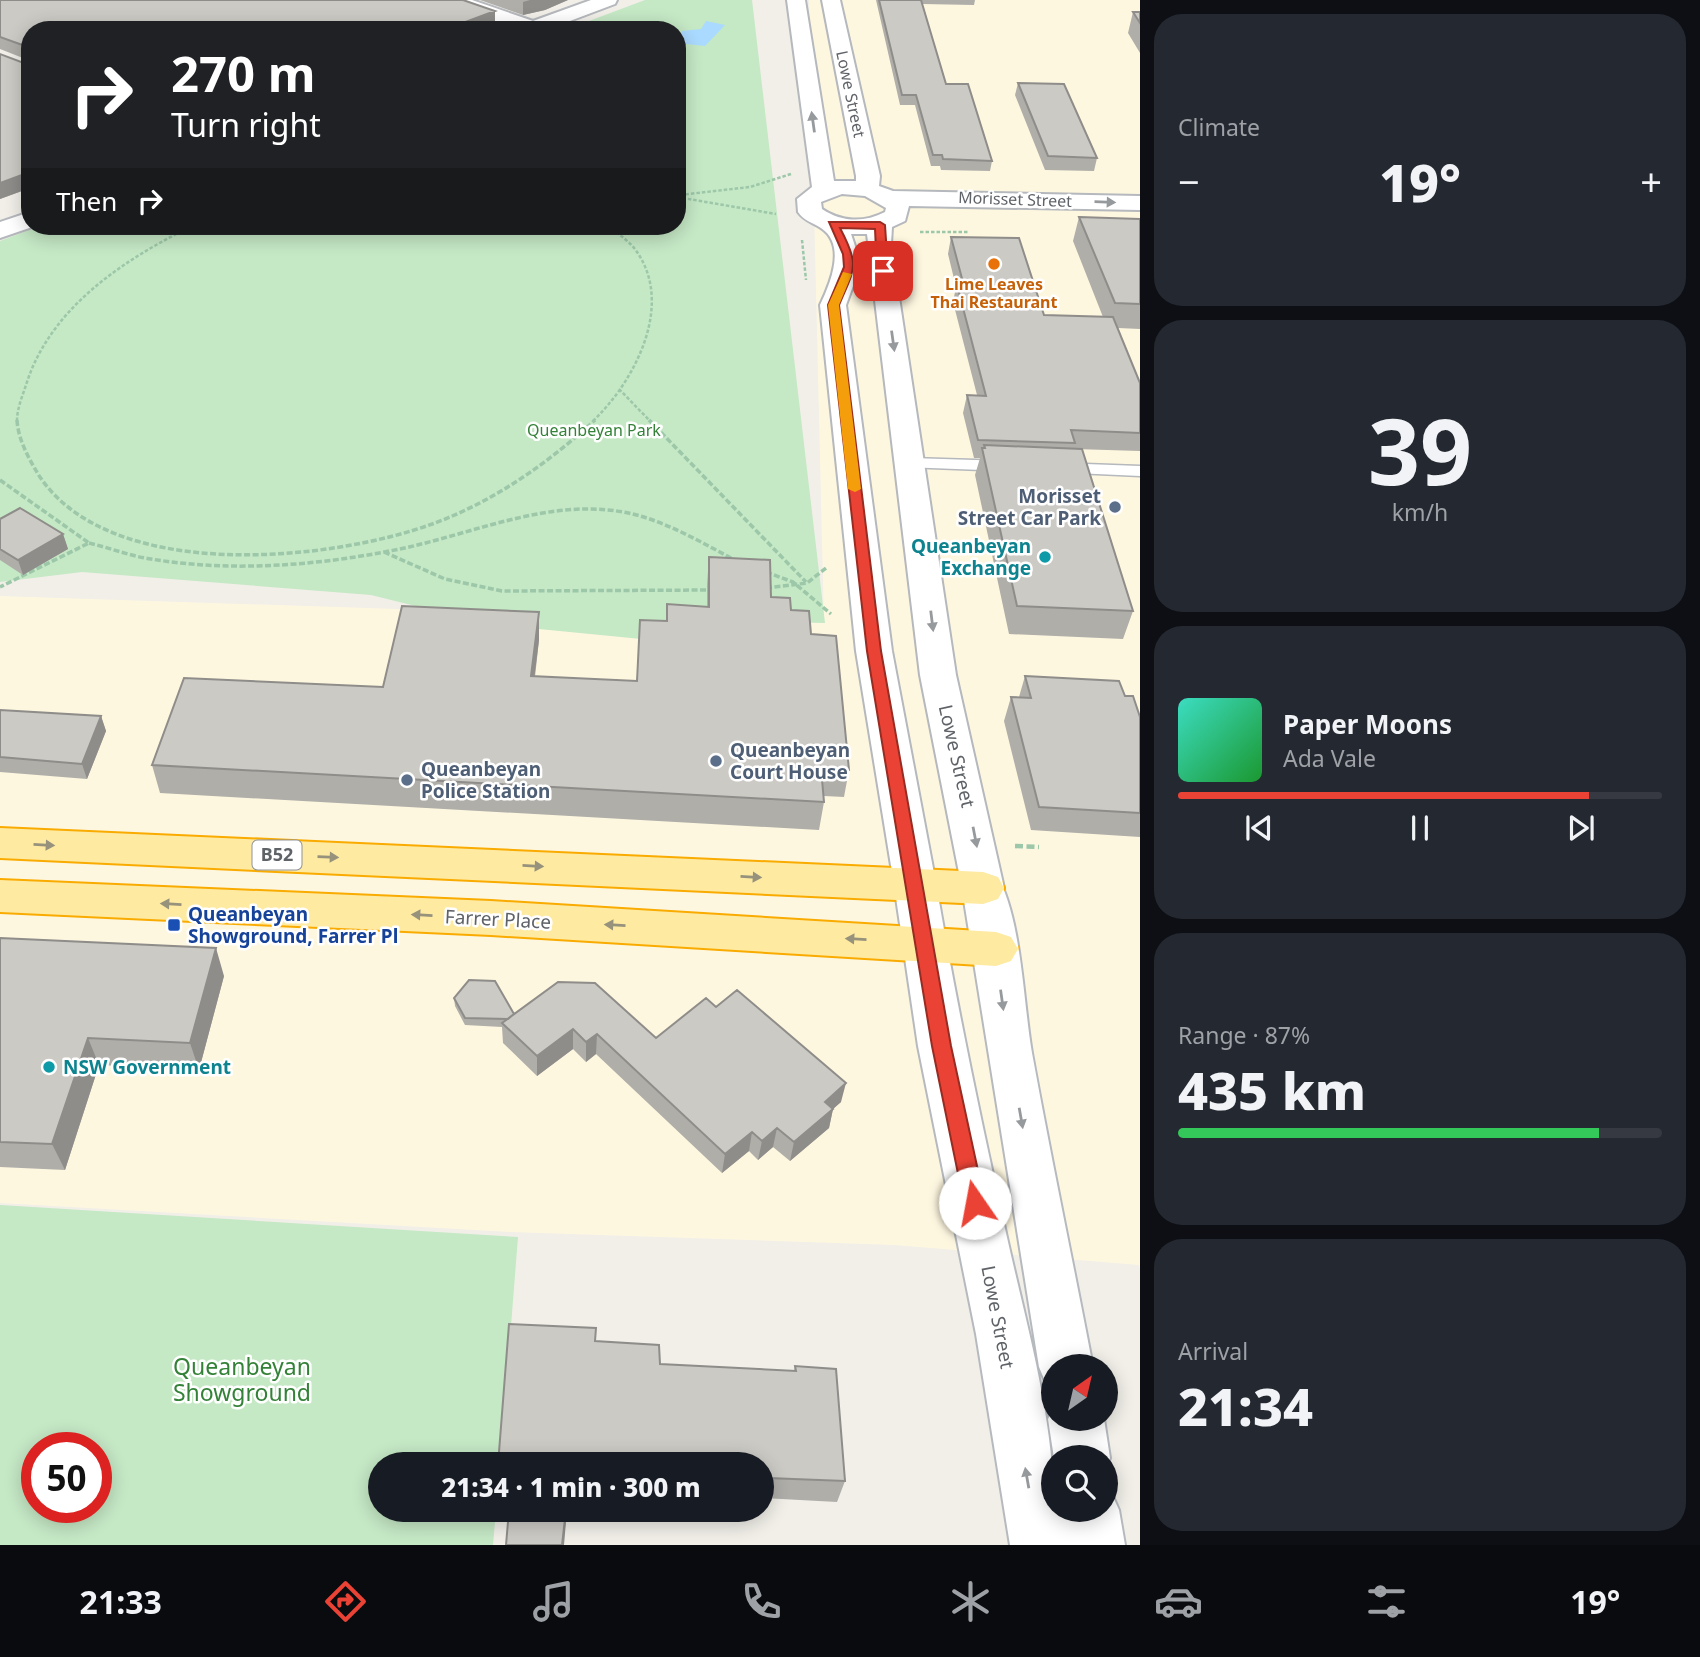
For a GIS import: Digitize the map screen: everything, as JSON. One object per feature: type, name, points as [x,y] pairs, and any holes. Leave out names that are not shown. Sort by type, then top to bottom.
[{"type":"highway","name":"B52","points":[[0,843],[984,888]]},
{"type":"highway","points":[[69,899],[89,847]]},
{"type":"highway","name":"Farrer Place","points":[[0,896],[504,919],[996,948]]},
{"type":"street","points":[[454,0],[509,21]]},
{"type":"street","points":[[552,21],[608,0]]},
{"type":"street","name":"Lowe Street","points":[[796,0],[824,190]]},
{"type":"street","name":"Lowe Street","points":[[831,0],[868,176],[867,189]]},
{"type":"street","points":[[867,189],[889,213],[856,227],[833,224],[818,218],[807,205],[809,199],[824,190],[867,189]]},
{"type":"street","name":"Morisset Street","points":[[889,213],[1140,203]]},
{"type":"street","name":"Lowe Street","points":[[889,213],[878,244],[911,463],[938,675],[996,948],[1009,1051],[1064,1354]]},
{"type":"street","name":"Morisset Street","points":[[889,213],[1140,224]]},
{"type":"street","points":[[0,231],[21,223]]},
{"type":"street","name":"Lowe Street","points":[[833,224],[848,254],[850,267],[833,305],[874,651],[941,1046],[1002,1334],[1039,1545]]},
{"type":"street","points":[[1092,1522],[1096,1545]]},
{"type":"lane","points":[[911,463],[1140,471]]},
{"type":"path","points":[[686,195],[750,187],[779,176],[795,174]]},
{"type":"path","points":[[686,198],[785,215]]},
{"type":"path","points":[[797,232],[803,241],[806,282]]},
{"type":"path","points":[[175,235],[127,261],[69,310],[36,359],[15,419],[30,463],[48,490],[67,508],[92,522],[137,540],[178,550],[276,555],[346,548],[401,535],[447,519],[541,467],[573,442],[619,389],[643,349],[651,318],[651,279],[634,248],[619,235]]},
{"type":"path","points":[[619,389],[807,583]]},
{"type":"path","points":[[0,480],[89,543],[152,560],[215,565],[297,562],[384,552],[580,509],[621,512],[673,527],[736,561]]},
{"type":"path","points":[[0,587],[89,543]]},
{"type":"path","points":[[384,552],[421,573],[477,590],[548,594],[628,589],[718,590]]},
{"type":"path","points":[[764,589],[807,583],[827,567]]},
{"type":"path","points":[[759,569],[795,584],[874,651]]},
{"type":"shaded area","points":[[809,0],[1140,0],[1140,1269],[1139,1265],[894,1245],[510,1232],[0,1203],[0,596],[824,623]]},
{"type":"green space","name":"Queanbeyan Park","points":[[645,0],[752,0],[825,623],[674,619],[672,642],[488,624],[371,595],[82,572],[0,582],[0,241],[21,233],[686,235],[686,21],[589,21]]},
{"type":"green space","name":"Queanbeyan Showground","points":[[0,1205],[518,1237],[501,1452],[368,1452],[368,1522],[495,1522],[493,1545],[0,1545]]},
{"type":"water","points":[[706,21],[725,25],[705,46],[686,44],[686,31],[701,29]]},
{"type":"building","points":[[0,0],[463,0],[495,11],[468,21],[21,21],[21,44],[0,37]]},
{"type":"building","points":[[879,0],[921,0],[946,84],[968,84],[992,161],[943,159],[942,155],[933,155],[916,95],[902,95]]},
{"type":"building","points":[[1133,12],[1140,12],[1140,23]]},
{"type":"building","points":[[0,54],[21,62],[21,175],[0,183]]},
{"type":"building","points":[[1018,83],[1064,84],[1097,158],[1048,156]]},
{"type":"building","points":[[1079,217],[1140,219],[1140,304],[1115,303]]},
{"type":"building","points":[[951,237],[1019,238],[1044,315],[1113,317],[1140,383],[1140,433],[1071,430],[1075,443],[978,440],[967,395],[986,396],[957,285],[964,286]]},
{"type":"building","name":"Queanbeyan Exchange","points":[[984,445],[1082,449],[1133,611],[1017,606],[982,448],[985,448]]},
{"type":"building","points":[[20,508],[63,534],[18,560],[0,549],[0,519]]},
{"type":"building","points":[[709,557],[770,560],[771,597],[790,598],[791,610],[809,611],[811,634],[836,636],[849,770],[821,768],[824,802],[152,765],[184,678],[383,687],[402,606],[539,612],[531,676],[637,681],[640,620],[667,621],[667,604],[709,607]]},
{"type":"building","points":[[1025,676],[1119,681],[1125,696],[1133,696],[1140,717],[1140,813],[1039,807],[1011,697],[1031,698]]},
{"type":"building","points":[[0,710],[101,716],[82,764],[0,757]]},
{"type":"building","name":"NSW Government","points":[[0,938],[216,948],[190,1043],[88,1038],[52,1144],[0,1142]]},
{"type":"building","points":[[469,980],[495,981],[514,1014],[508,1019],[465,1018],[454,998]]},
{"type":"building","points":[[558,982],[595,983],[656,1038],[706,998],[716,1007],[737,990],[846,1083],[825,1102],[833,1109],[794,1142],[777,1128],[762,1141],[752,1132],[725,1154],[597,1034],[586,1042],[573,1029],[537,1056],[502,1023]]},
{"type":"building","points":[[509,1324],[596,1328],[595,1341],[659,1345],[660,1364],[796,1371],[795,1366],[836,1369],[845,1481],[774,1478],[774,1452],[499,1452]]},
{"type":"building","points":[[508,1522],[565,1522],[562,1545],[506,1545]]},
{"type":"slow traffic","points":[[847,274],[833,305],[855,489]]},
{"type":"place","name":"Lime Leaves Thai Restaurant","points":[[994,264]]},
{"type":"place","name":"Morisset Street Car Park","points":[[1115,507]]},
{"type":"place","name":"Queanbeyan Exchange","points":[[1045,557]]},
{"type":"place","name":"Queanbeyan Court House","points":[[716,761]]},
{"type":"place","name":"Queanbeyan Police Station","points":[[407,780]]},
{"type":"place","name":"Queanbeyan Showground, Farrer Pl","points":[[174,925]]},
{"type":"place","name":"NSW Government","points":[[49,1067]]},
{"type":"route","points":[[883,271],[878,244],[880,225],[856,227],[833,224],[848,254],[850,267],[833,305],[874,651],[941,1046],[975,1203]]}]
